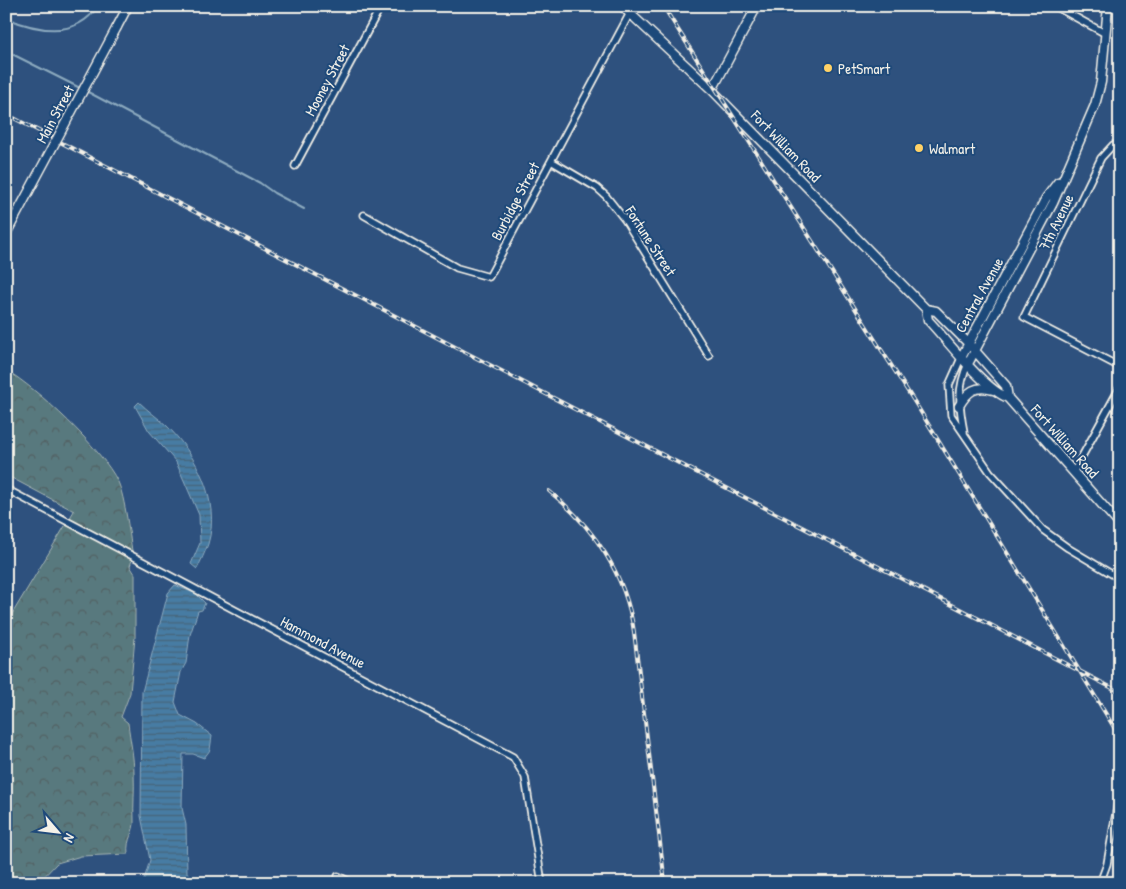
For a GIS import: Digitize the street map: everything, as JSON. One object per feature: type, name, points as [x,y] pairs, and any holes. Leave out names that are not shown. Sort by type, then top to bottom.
[{"type":"main road","name":"Main Street","points":[[6,234],[128,6]]},
{"type":"main road","name":"Fort William Road","points":[[622,6],[712,90],[926,309],[928,320],[994,390],[1008,398],[1120,525]]},
{"type":"main road","points":[[712,90],[757,6]]},
{"type":"main road","name":"Central Avenue","points":[[968,364],[1053,203],[1098,94],[1108,6]]},
{"type":"main road","name":"Central Avenue","points":[[962,356],[1046,198],[1063,175]]},
{"type":"main road","name":"Fort William Road","points":[[926,309],[936,311],[968,343],[1006,386],[1008,398]]},
{"type":"main road","points":[[959,406],[972,389],[979,387],[994,390]]},
{"type":"street","name":"Mooney Street","points":[[295,166],[381,6]]},
{"type":"street","points":[[1055,6],[1106,34]]},
{"type":"street","name":"Burbidge Street","points":[[364,215],[456,268],[489,277],[630,13]]},
{"type":"street","name":"7th Avenue","points":[[1118,145],[1107,149],[1101,158],[1024,316],[1120,367]]},
{"type":"street","name":"Fortune Street","points":[[551,161],[606,196],[625,220],[709,356]]},
{"type":"street","name":"Central Avenue","points":[[962,356],[950,384],[949,401],[951,415],[990,472],[1043,530],[1068,548],[1120,579]]},
{"type":"street","name":"Central Avenue","points":[[964,434],[959,406],[962,378],[968,364]]},
{"type":"street","points":[[1074,471],[1120,387]]},
{"type":"street","name":"Hammond Avenue","points":[[6,488],[513,757],[525,777],[542,883]]},
{"type":"street","points":[[1100,883],[1107,864],[1120,790]]},
{"type":"street","points":[[338,876],[352,883]]},
{"type":"green space","points":[[6,370],[35,391],[68,421],[110,468],[121,489],[133,557],[130,566],[135,574],[135,637],[130,693],[121,717],[128,723],[134,768],[134,824],[128,844],[128,854],[81,856],[57,863],[38,883],[6,883],[6,624],[74,511],[6,475]]},
{"type":"water","points":[[139,402],[177,437],[196,464],[203,479],[211,511],[211,528],[208,544],[197,569],[191,564],[200,543],[199,515],[176,462],[149,431],[135,406]]},
{"type":"water","points":[[175,585],[196,594],[205,603],[202,610],[198,611],[190,635],[186,663],[181,672],[175,702],[180,715],[197,724],[212,736],[210,750],[204,758],[193,754],[183,754],[182,808],[186,825],[187,873],[202,883],[143,883],[150,860],[141,816],[142,692],[168,593]]},
{"type":"waterway","points":[[6,18],[43,29],[67,28],[79,24],[89,17],[98,6]]},
{"type":"waterway","points":[[6,51],[82,89]]},
{"type":"waterway","points":[[86,91],[260,183],[304,209]]},
{"type":"railway","points":[[663,6],[919,409],[1120,737]]},
{"type":"railway","points":[[6,114],[1120,692]]},
{"type":"railway","points":[[549,491],[594,536],[615,572],[624,591],[630,611],[665,883]]},
{"type":"place","name":"PetSmart","points":[[828,68]]},
{"type":"place","name":"Walmart","points":[[919,148]]}]
